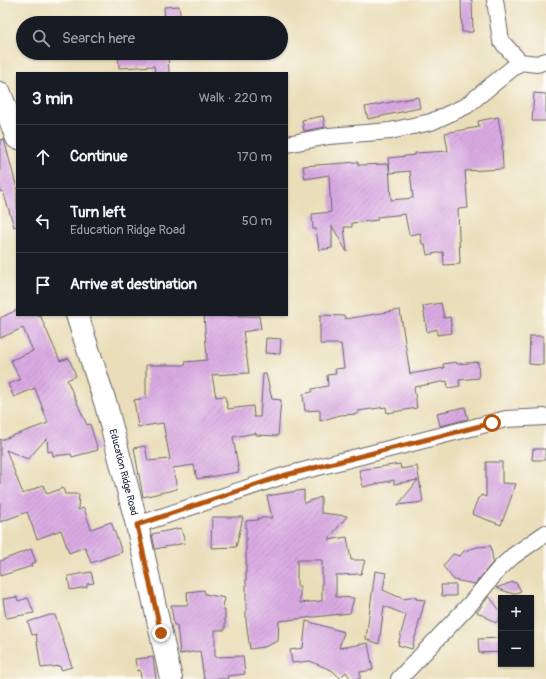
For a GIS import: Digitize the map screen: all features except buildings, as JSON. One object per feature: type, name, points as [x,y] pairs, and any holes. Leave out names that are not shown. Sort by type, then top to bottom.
[{"type":"main road","points":[[0,93],[16,135]]},
{"type":"main road","name":"Education Ridge Road","points":[[77,316],[106,405],[137,525],[171,679]]},
{"type":"street","points":[[495,0],[501,41],[503,75]]},
{"type":"street","points":[[501,41],[520,62],[537,64],[546,60]]},
{"type":"street","points":[[288,144],[329,136],[390,131],[431,122],[466,106],[520,62]]},
{"type":"street","points":[[137,525],[282,476],[506,419],[546,416]]},
{"type":"street","points":[[399,679],[471,603],[499,569],[513,556],[546,533]]},
{"type":"route","points":[[161,633],[137,525],[282,476],[492,423]]}]
